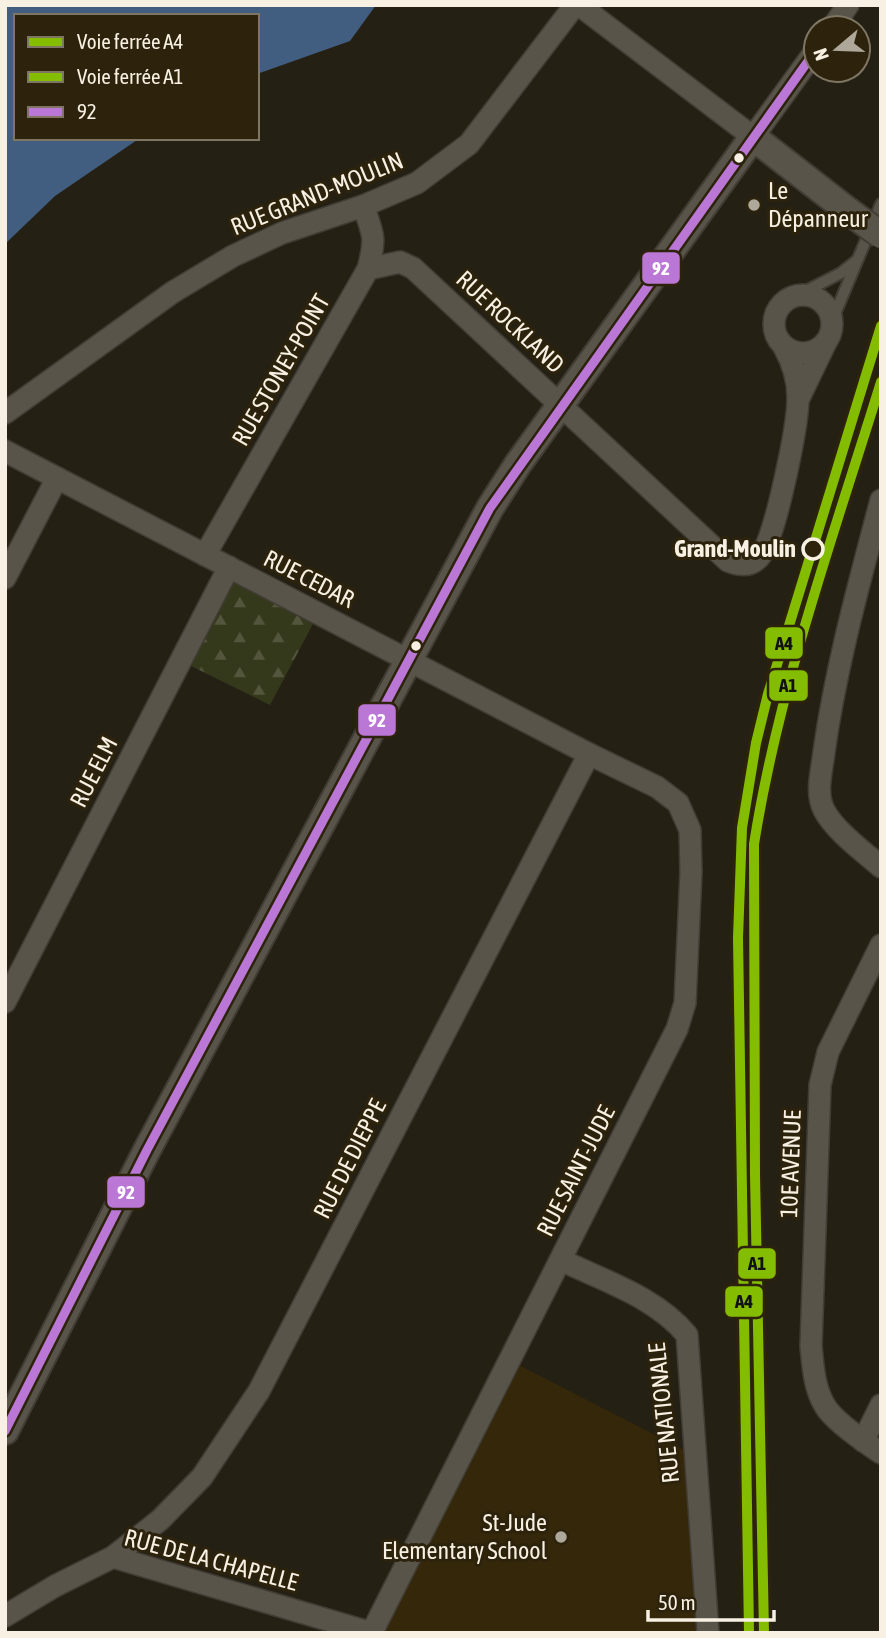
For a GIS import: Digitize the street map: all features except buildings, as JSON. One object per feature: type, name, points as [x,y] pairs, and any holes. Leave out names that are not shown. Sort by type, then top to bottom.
[{"type":"street","points":[[577,5],[881,235]]},
{"type":"street","name":"RUE GRAND-MOULIN","points":[[5,413],[173,292],[233,256],[282,233],[363,206],[418,183],[469,144],[577,5]]},
{"type":"street","points":[[5,1431],[147,1150],[489,508],[802,69]]},
{"type":"street","name":"RUE STONEY-POINT","points":[[205,555],[368,269],[374,235],[363,206]]},
{"type":"street","name":"RUE ROCKLAND","points":[[368,269],[400,262],[413,268],[728,561],[740,566],[761,555],[769,537],[784,481],[798,400]]},
{"type":"street","points":[[798,295],[816,298],[824,303],[830,331],[798,400],[794,364],[778,339],[774,321],[782,304],[798,295]]},
{"type":"street","points":[[784,347],[793,352],[812,352],[830,331]]},
{"type":"street","name":"RUE CEDAR","points":[[5,451],[589,754]]},
{"type":"street","points":[[5,578],[57,478]]},
{"type":"street","points":[[881,500],[840,656],[819,792],[824,810],[833,823],[881,867]]},
{"type":"street","name":"RUE ELM","points":[[5,1002],[229,567]]},
{"type":"street","name":"RUE SAINT-JUDE","points":[[372,1633],[677,1029],[684,1003],[691,872],[690,830],[678,803],[657,787],[589,754]]},
{"type":"street","name":"RUE DE DIEPPE","points":[[113,1557],[160,1520],[202,1477],[259,1391],[589,754]]},
{"type":"street","name":"10E AVENUE","points":[[872,1447],[826,1408],[815,1383],[811,1346],[820,1085],[828,1052],[881,946]]},
{"type":"street","name":"RUE NATIONALE","points":[[561,1260],[659,1308],[674,1319],[687,1335],[708,1633]]},
{"type":"street","points":[[872,1447],[881,1405]]},
{"type":"street","name":"RUE DE LA CHAPELLE","points":[[5,1616],[55,1586],[113,1557],[372,1633]]},
{"type":"lane","points":[[830,331],[881,204]]},
{"type":"lane","points":[[798,295],[841,273],[858,259]]},
{"type":"shaded area","name":"St-Jude Elementary School","points":[[509,1360],[696,1456],[708,1633],[372,1632]]},
{"type":"green space","points":[[231,574],[314,622],[270,705],[185,663]]},
{"type":"water","points":[[5,5],[376,5],[350,41],[259,73],[259,14],[14,14],[14,140],[137,140],[55,196],[5,244]]},
{"type":"rail line","name":"A4","points":[[749,1633],[738,938],[742,828],[756,743],[768,694],[881,326]]},
{"type":"rail line","name":"A1","points":[[764,1633],[755,1175],[754,844],[793,668],[881,382]]},
{"type":"transit line","name":"92","points":[[5,1431],[147,1150],[490,508],[802,70]]},
{"type":"place","name":"Le Dépanneur","points":[[754,205]]},
{"type":"place","name":"Grand-Moulin","points":[[813,549]]},
{"type":"place","name":"St-Jude Elementary School","points":[[561,1537]]}]
